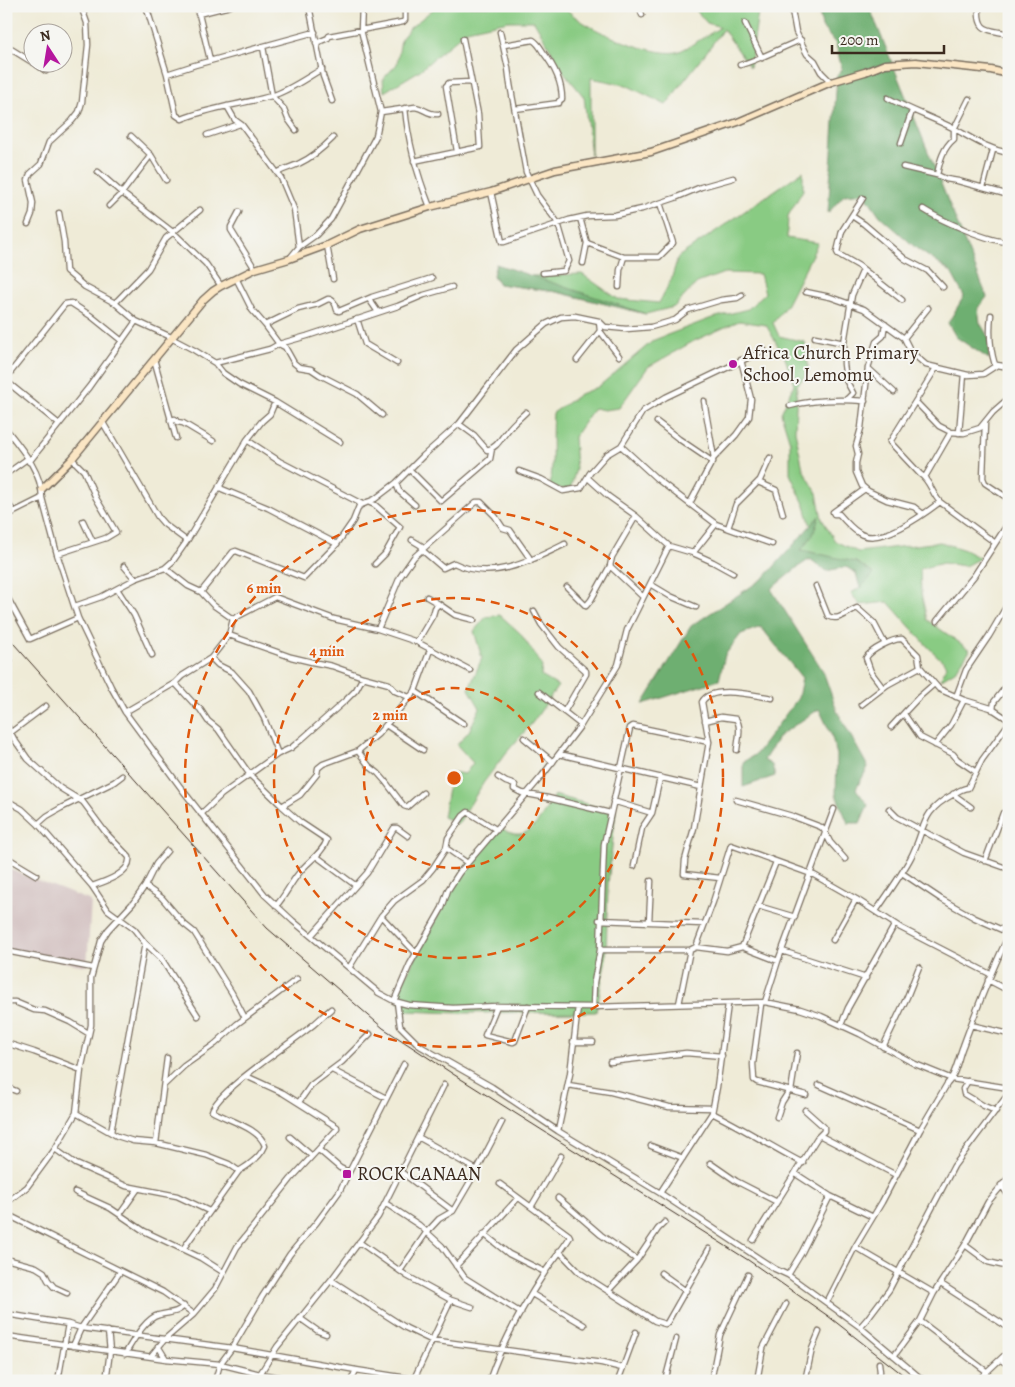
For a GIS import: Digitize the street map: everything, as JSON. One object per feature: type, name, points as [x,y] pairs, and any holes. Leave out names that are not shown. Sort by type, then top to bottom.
[{"type":"main road","points":[[42,489],[72,459],[203,300],[213,291],[255,269],[290,259],[327,245],[360,229],[430,207],[491,192],[555,170],[651,152],[738,122],[831,82],[885,64],[905,62],[991,70],[1009,74]]},
{"type":"street","points":[[28,224],[32,214],[28,180],[30,174],[41,164],[53,136],[72,121],[79,112],[82,102],[88,45],[87,23],[81,6]]},
{"type":"street","points":[[197,6],[210,60]]},
{"type":"street","points":[[198,14],[230,6]]},
{"type":"street","points":[[309,6],[322,69],[332,100]]},
{"type":"street","points":[[316,43],[329,36],[403,22],[406,13],[406,8],[403,6]]},
{"type":"street","points":[[639,6],[642,15]]},
{"type":"street","points":[[979,6],[979,19],[985,29],[1009,34]]},
{"type":"street","points":[[290,259],[299,247],[316,235],[331,219],[376,136],[381,112],[361,30],[360,8]]},
{"type":"street","points":[[147,9],[167,74],[176,115],[182,119],[272,96],[322,69]]},
{"type":"street","points":[[792,10],[792,20],[807,54],[815,61],[821,72],[831,82]]},
{"type":"street","points":[[745,23],[762,58]]},
{"type":"street","points":[[167,74],[210,60],[315,32]]},
{"type":"street","points":[[500,32],[528,180],[558,224],[569,261],[564,271],[543,273]]},
{"type":"street","points":[[414,161],[480,147],[478,114],[463,40]]},
{"type":"street","points":[[504,46],[533,40],[536,42],[550,60],[560,84],[562,100],[559,103],[515,109]]},
{"type":"street","points":[[740,65],[762,58],[779,48],[800,40]]},
{"type":"street","points":[[6,46],[22,55]]},
{"type":"street","points":[[263,47],[272,96],[284,109],[296,130]]},
{"type":"street","points":[[457,151],[446,86],[449,83],[471,82]]},
{"type":"street","points":[[888,98],[954,129],[993,150],[1008,153]]},
{"type":"street","points":[[937,175],[941,156],[947,145],[954,139],[954,129],[969,99]]},
{"type":"street","points":[[227,106],[235,120],[281,178],[294,209],[299,247]]},
{"type":"street","points":[[381,112],[420,107],[429,114],[438,114]]},
{"type":"street","points":[[405,108],[407,130],[414,161],[430,207]]},
{"type":"street","points":[[901,143],[912,110]]},
{"type":"street","points":[[207,135],[240,124]]},
{"type":"street","points":[[131,136],[151,155],[166,180]]},
{"type":"street","points":[[277,173],[300,164],[320,151],[333,138]]},
{"type":"street","points":[[983,188],[993,150]]},
{"type":"street","points":[[109,206],[122,193],[151,155]]},
{"type":"street","points":[[903,167],[1009,195]]},
{"type":"street","points":[[98,172],[122,193],[174,232],[206,264],[222,286]]},
{"type":"street","points":[[491,192],[502,242],[588,216],[615,215],[660,203],[701,187],[733,178]]},
{"type":"street","points":[[863,198],[842,231],[837,252],[902,300]]},
{"type":"street","points":[[587,243],[624,257],[659,257],[673,243],[660,203]]},
{"type":"street","points":[[922,209],[937,218],[994,240],[1009,242]]},
{"type":"street","points":[[115,302],[148,269],[164,245],[163,242],[200,210]]},
{"type":"street","points":[[239,212],[231,230],[255,269]]},
{"type":"street","points":[[59,214],[64,242],[66,271],[85,288],[115,302],[136,321],[194,350],[215,363],[223,372],[239,384],[275,402],[340,442]]},
{"type":"street","points":[[852,216],[864,224],[905,260],[928,271],[942,287]]},
{"type":"street","points":[[580,218],[587,243],[583,263]]},
{"type":"street","points":[[327,245],[333,278]]},
{"type":"street","points":[[619,287],[620,270],[624,257]]},
{"type":"street","points":[[846,400],[853,392],[846,380],[844,343],[854,287],[863,270]]},
{"type":"street","points":[[236,278],[252,310],[279,344],[285,347],[294,364],[299,367],[311,368],[320,375],[357,394],[382,415]]},
{"type":"street","points":[[265,325],[298,309],[318,304],[328,299],[332,300],[337,310],[340,311],[369,299],[432,278]]},
{"type":"street","points":[[215,363],[270,349],[279,344],[356,320],[424,294],[452,287]]},
{"type":"street","points":[[806,292],[850,303],[864,310],[904,338],[911,352],[932,373]]},
{"type":"street","points":[[201,592],[232,552],[236,551],[304,578],[337,544],[362,504],[375,499],[396,483],[459,424],[516,350],[550,321],[561,317],[575,316],[599,321],[605,327],[626,329],[651,327],[675,320],[688,310],[721,300],[737,298],[742,295]]},
{"type":"street","points":[[369,299],[378,312]]},
{"type":"street","points":[[60,424],[6,380],[65,304],[71,303],[91,316],[122,341]]},
{"type":"street","points":[[904,338],[928,308]]},
{"type":"street","points":[[991,315],[991,348],[996,365]]},
{"type":"street","points":[[356,320],[365,344],[397,363]]},
{"type":"street","points":[[6,474],[28,460],[60,424],[136,321]]},
{"type":"street","points":[[599,321],[600,331],[619,356]]},
{"type":"street","points":[[885,324],[884,336],[876,342],[868,368],[862,428],[856,446],[858,478],[865,489],[887,500],[914,507],[923,514]]},
{"type":"street","points":[[577,360],[600,331]]},
{"type":"street","points":[[815,337],[844,343]]},
{"type":"street","points":[[519,471],[541,479],[563,491],[581,488],[590,473],[606,455],[621,446],[643,411],[666,397],[764,350]]},
{"type":"street","points":[[154,359],[176,438]]},
{"type":"street","points":[[690,503],[714,460],[749,417],[751,399],[741,360]]},
{"type":"street","points":[[927,366],[964,374],[983,374],[996,365],[1009,367]]},
{"type":"street","points":[[868,368],[894,392]]},
{"type":"street","points":[[936,368],[890,442],[925,477],[933,495],[940,502],[994,542]]},
{"type":"street","points":[[959,433],[964,374]]},
{"type":"street","points":[[916,402],[939,426],[951,432],[959,433],[974,431],[980,428],[993,412],[1009,398]]},
{"type":"street","points":[[790,406],[824,399],[865,401]]},
{"type":"street","points":[[704,401],[714,460]]},
{"type":"street","points":[[75,606],[101,597],[135,579],[164,568],[176,556],[187,541],[246,440],[262,420],[270,414],[275,402]]},
{"type":"street","points":[[459,424],[474,435],[487,450],[492,448],[526,412]]},
{"type":"street","points":[[170,420],[175,419],[177,422],[183,423],[213,442]]},
{"type":"street","points":[[102,421],[158,517],[164,524],[187,541]]},
{"type":"street","points":[[657,422],[679,439],[714,460]]},
{"type":"street","points":[[985,423],[983,478],[985,483],[1009,499]]},
{"type":"street","points":[[6,429],[37,474],[57,554],[78,618],[107,680],[125,712],[256,884],[276,906],[379,993],[396,1002],[415,1006],[453,1008],[763,1003],[806,1011],[841,1025],[922,1068],[952,1079],[1009,1088]]},
{"type":"street","points":[[925,477],[951,432]]},
{"type":"street","points":[[246,440],[279,461],[362,504]]},
{"type":"street","points":[[621,446],[657,479],[716,524],[772,544]]},
{"type":"street","points":[[410,470],[441,501],[490,459],[492,448]]},
{"type":"street","points":[[728,528],[736,504],[758,482],[770,458]]},
{"type":"street","points":[[57,554],[106,538],[116,532],[96,498],[84,472],[72,459]]},
{"type":"street","points":[[588,478],[608,496],[636,516],[669,546],[693,553],[732,573]]},
{"type":"street","points":[[758,482],[776,490],[783,514]]},
{"type":"street","points":[[396,483],[400,491],[415,505]]},
{"type":"street","points":[[219,486],[222,489],[268,508],[337,544]]},
{"type":"street","points":[[865,489],[833,512],[834,514],[839,514],[859,534],[869,537],[882,535],[923,514],[940,502]]},
{"type":"street","points":[[6,516],[42,498]]},
{"type":"street","points":[[6,500],[14,512]]},
{"type":"street","points":[[368,502],[375,505],[400,527],[385,554],[375,564]]},
{"type":"street","points":[[378,629],[404,571],[414,557],[476,502],[482,502],[503,528],[510,530],[530,561]]},
{"type":"street","points":[[567,587],[586,606],[610,566],[612,557],[636,516]]},
{"type":"street","points":[[83,521],[93,542]]},
{"type":"street","points":[[937,621],[974,576],[994,542],[1009,522]]},
{"type":"street","points":[[693,553],[716,524]]},
{"type":"street","points":[[412,540],[422,546],[422,550],[443,568],[454,563],[466,569],[480,571],[502,569],[530,561],[565,544]]},
{"type":"street","points":[[669,546],[627,630],[618,665],[581,725],[497,830],[466,862],[448,890],[443,906],[410,964],[396,1002],[400,1026],[420,1046],[492,1088],[660,1193],[775,1269],[788,1275],[860,1327],[924,1381]]},
{"type":"street","points":[[124,566],[135,579]]},
{"type":"street","points":[[610,566],[643,596]]},
{"type":"street","points":[[164,568],[188,586],[201,592],[212,605],[233,620]]},
{"type":"street","points":[[650,584],[670,596],[696,607]]},
{"type":"street","points":[[816,586],[828,616],[832,619],[837,618],[857,608],[874,623],[885,644]]},
{"type":"street","points":[[116,588],[134,615],[152,655]]},
{"type":"street","points":[[6,595],[30,640],[78,618]]},
{"type":"street","points":[[125,712],[175,683],[182,676],[211,658],[229,635],[233,620],[276,597],[334,619],[378,629],[417,642],[470,670]]},
{"type":"street","points":[[427,598],[455,614],[474,620]]},
{"type":"street","points":[[956,697],[966,670],[1009,602]]},
{"type":"street","points":[[417,642],[439,604]]},
{"type":"street","points":[[534,611],[559,647],[586,671],[564,712]]},
{"type":"street","points":[[229,635],[285,654],[389,684],[395,691],[409,697]]},
{"type":"street","points":[[876,911],[915,850],[924,821],[937,803],[962,788],[968,788],[982,760],[1009,721],[982,704],[964,700],[939,688],[920,667],[918,655],[902,639],[896,639],[885,644],[868,654],[866,658],[871,672],[883,688]]},
{"type":"street","points":[[282,806],[300,795],[317,774],[318,768],[323,764],[358,751],[369,743],[415,691],[430,650]]},
{"type":"street","points":[[211,658],[218,665],[232,672],[249,691],[264,718],[278,754]]},
{"type":"street","points":[[860,706],[883,688],[920,667]]},
{"type":"street","points":[[201,814],[221,794],[278,754],[297,744],[356,690],[363,677]]},
{"type":"street","points":[[175,683],[200,708],[208,721],[218,729],[250,775],[300,822],[328,840],[325,847],[299,873],[285,896],[276,906]]},
{"type":"street","points":[[993,710],[994,702],[1009,683]]},
{"type":"street","points":[[891,727],[934,684]]},
{"type":"street","points":[[415,691],[464,724]]},
{"type":"street","points":[[539,692],[581,725]]},
{"type":"street","points":[[720,878],[684,874],[685,860],[694,828],[709,742],[702,702],[708,696],[722,693],[741,692],[772,698]]},
{"type":"street","points":[[935,745],[951,726],[964,700]]},
{"type":"street","points":[[8,734],[46,706]]},
{"type":"street","points":[[904,714],[917,734],[954,754],[976,772]]},
{"type":"street","points":[[705,721],[721,716],[736,719],[739,729],[737,750]]},
{"type":"street","points":[[6,724],[8,734],[28,759],[60,788],[80,799],[106,833],[130,859],[122,871],[92,886]]},
{"type":"street","points":[[386,725],[423,750]]},
{"type":"street","points":[[593,1007],[594,982],[600,950],[604,844],[631,726],[709,742]]},
{"type":"street","points":[[524,738],[553,762]]},
{"type":"street","points":[[358,751],[369,766],[386,782],[404,806],[406,807],[423,793]]},
{"type":"street","points":[[559,754],[701,787]]},
{"type":"street","points":[[38,824],[53,813],[114,782],[122,776]]},
{"type":"street","points":[[498,777],[515,785],[514,788],[526,794],[610,813]]},
{"type":"street","points":[[634,866],[642,828],[652,813],[660,778]]},
{"type":"street","points":[[952,794],[971,807]]},
{"type":"street","points":[[6,800],[22,809],[38,824],[92,886],[108,910],[134,929],[161,958],[198,1016]]},
{"type":"street","points":[[736,800],[813,824],[824,830],[845,859]]},
{"type":"street","points":[[613,801],[652,813]]},
{"type":"street","points":[[806,1095],[756,1082],[753,1077],[763,1003],[834,809]]},
{"type":"street","points":[[889,809],[897,817],[964,853],[1009,869]]},
{"type":"street","points":[[349,968],[381,916],[394,902],[423,880],[446,848],[448,838],[463,816],[468,812],[497,830]]},
{"type":"street","points":[[984,861],[1003,813]]},
{"type":"street","points":[[311,936],[367,873],[394,828],[408,836]]},
{"type":"street","points":[[696,947],[731,845],[811,875],[856,899],[895,924],[990,974]]},
{"type":"street","points":[[446,848],[466,862]]},
{"type":"street","points":[[6,1205],[27,1187],[55,1149],[76,1113],[81,1070],[90,1025],[91,978],[102,941],[108,930],[137,898],[156,864],[167,851]]},
{"type":"street","points":[[316,856],[355,885]]},
{"type":"street","points":[[6,857],[36,875]]},
{"type":"street","points":[[742,947],[776,862]]},
{"type":"street","points":[[827,1302],[855,1246],[873,1217],[920,1130],[947,1084],[952,1079],[958,1056],[990,974],[1009,934],[940,899],[902,873]]},
{"type":"street","points":[[649,922],[651,881]]},
{"type":"street","points":[[145,886],[162,898],[184,924],[194,932],[232,993],[245,1018]]},
{"type":"street","points":[[833,940],[856,899]]},
{"type":"street","points":[[758,906],[795,917]]},
{"type":"street","points":[[381,916],[416,954]]},
{"type":"street","points":[[600,920],[703,924]]},
{"type":"street","points":[[841,1025],[848,1008],[895,924]]},
{"type":"street","points":[[111,1132],[145,943]]},
{"type":"street","points":[[600,950],[690,950],[696,947],[727,950],[742,947],[778,961]]},
{"type":"street","points":[[679,1004],[690,950]]},
{"type":"street","points":[[6,951],[93,968]]},
{"type":"street","points":[[782,951],[866,978]]},
{"type":"street","points":[[883,1047],[919,967]]},
{"type":"street","points":[[164,1085],[184,1066],[297,979]]},
{"type":"street","points":[[988,980],[1009,991]]},
{"type":"street","points":[[6,1002],[15,1002],[34,1010],[45,1012],[70,1022],[88,1033]]},
{"type":"street","points":[[660,1193],[712,1110],[722,1056],[728,1004]]},
{"type":"street","points":[[497,1006],[485,1035],[513,1042],[519,1032],[528,1006]]},
{"type":"street","points":[[558,1131],[568,1085],[578,1007]]},
{"type":"street","points":[[183,1249],[239,1171],[251,1163],[263,1151],[265,1146],[262,1139],[244,1126],[212,1111],[214,1106],[221,1097],[246,1076],[331,1010]]},
{"type":"street","points":[[971,1025],[1009,1034]]},
{"type":"street","points":[[299,1102],[311,1085],[342,1062],[370,1034]]},
{"type":"street","points":[[573,1042],[593,1042]]},
{"type":"street","points":[[6,1043],[81,1070]]},
{"type":"street","points":[[610,1062],[686,1053],[722,1056]]},
{"type":"street","points":[[777,1117],[782,1102],[790,1091],[796,1053]]},
{"type":"street","points":[[156,1143],[167,1058]]},
{"type":"street","points":[[216,1381],[220,1364],[232,1348],[285,1262],[339,1192],[404,1064]]},
{"type":"street","points":[[332,1070],[386,1098]]},
{"type":"street","points":[[151,1356],[165,1339],[194,1314],[215,1289],[237,1247],[291,1179],[337,1129],[337,1126],[299,1102],[246,1076]]},
{"type":"street","points":[[968,1081],[963,1089],[964,1094],[996,1110]]},
{"type":"street","points":[[260,1374],[272,1354],[378,1217],[444,1085]]},
{"type":"street","points":[[568,1085],[611,1092],[669,1106],[712,1110],[770,1146],[803,1163]]},
{"type":"street","points":[[819,1085],[920,1130]]},
{"type":"street","points":[[6,1087],[16,1091]]},
{"type":"street","points":[[860,1327],[886,1294],[954,1166],[1009,1093]]},
{"type":"street","points":[[754,1240],[824,1131],[824,1127],[806,1110]]},
{"type":"street","points":[[76,1113],[117,1136],[132,1141],[156,1143],[206,1155],[229,1164],[239,1171]]},
{"type":"street","points":[[400,1271],[426,1233],[439,1219],[453,1211],[502,1122]]},
{"type":"street","points":[[821,1136],[896,1175]]},
{"type":"street","points":[[290,1137],[312,1156]]},
{"type":"street","points":[[418,1137],[477,1170]]},
{"type":"street","points":[[651,1146],[683,1158]]},
{"type":"street","points":[[55,1149],[83,1168],[137,1190],[178,1196],[209,1211]]},
{"type":"street","points":[[319,1150],[340,1168],[349,1172]]},
{"type":"street","points":[[531,1207],[562,1156]]},
{"type":"street","points":[[710,1163],[736,1181],[777,1202]]},
{"type":"street","points":[[401,1172],[453,1211]]},
{"type":"street","points":[[796,1174],[830,1196],[873,1217]]},
{"type":"street","points":[[894,1356],[920,1321],[934,1293],[965,1245],[988,1202],[1009,1177]]},
{"type":"street","points":[[489,1381],[500,1350],[520,1311],[568,1240],[569,1235],[500,1184]]},
{"type":"street","points":[[1002,1186],[1009,1196]]},
{"type":"street","points":[[120,1214],[137,1190]]},
{"type":"street","points":[[75,1192],[120,1214],[150,1234],[201,1258],[223,1272]]},
{"type":"street","points":[[788,1275],[802,1252],[830,1196]]},
{"type":"street","points":[[456,1266],[518,1198]]},
{"type":"street","points":[[558,1198],[636,1260]]},
{"type":"street","points":[[385,1204],[419,1225],[442,1246],[460,1273],[470,1282],[520,1311]]},
{"type":"street","points":[[6,1214],[162,1292],[194,1314]]},
{"type":"street","points":[[608,1291],[636,1260],[665,1222]]},
{"type":"street","points":[[484,1234],[509,1254],[545,1272]]},
{"type":"street","points":[[359,1242],[400,1271],[451,1300],[472,1307]]},
{"type":"street","points":[[965,1245],[988,1262],[1009,1267]]},
{"type":"street","points":[[855,1246],[934,1293]]},
{"type":"street","points":[[559,1251],[580,1272],[655,1321],[665,1324],[709,1249]]},
{"type":"street","points":[[6,1259],[36,1267],[44,1272],[54,1286],[68,1293]]},
{"type":"street","points":[[73,1346],[81,1328],[120,1272]]},
{"type":"street","points":[[661,1273],[686,1291]]},
{"type":"street","points":[[711,1381],[718,1339],[748,1275]]},
{"type":"street","points":[[331,1280],[406,1328],[431,1340],[602,1363],[622,1368]]},
{"type":"street","points":[[941,1284],[1009,1328]]},
{"type":"street","points":[[532,1294],[584,1325]]},
{"type":"street","points":[[413,1380],[451,1300]]},
{"type":"street","points":[[757,1381],[763,1348],[786,1304]]},
{"type":"street","points":[[125,1354],[137,1334],[153,1317],[180,1310],[184,1306]]},
{"type":"street","points":[[6,1314],[68,1324],[81,1328],[137,1334],[272,1354],[426,1381]]},
{"type":"street","points":[[300,1319],[326,1334]]},
{"type":"street","points":[[920,1321],[986,1371]]},
{"type":"street","points":[[58,1381],[68,1324]]},
{"type":"street","points":[[106,1381],[110,1351],[108,1331]]},
{"type":"street","points":[[618,1381],[636,1332]]},
{"type":"street","points":[[805,1381],[812,1349],[819,1332]]},
{"type":"street","points":[[6,1336],[125,1354],[220,1364],[260,1374],[304,1381]]},
{"type":"street","points":[[665,1381],[676,1340]]},
{"type":"street","points":[[158,1346],[166,1359]]},
{"type":"street","points":[[977,1381],[1009,1351]]},
{"type":"street","points":[[1001,1360],[1009,1365]]},
{"type":"street","points":[[877,1381],[880,1372],[879,1363]]},
{"type":"street","points":[[351,1381],[356,1370]]},
{"type":"shaded area","points":[[6,868],[91,901],[87,966],[6,952]]},
{"type":"green space","points":[[437,6],[564,6],[584,23],[616,39],[651,50],[677,52],[721,27],[707,23],[692,6],[759,6],[750,67],[723,29],[666,105],[626,85],[591,78],[591,155],[584,97],[563,71],[534,21],[508,21],[467,30],[419,71],[384,92],[383,79],[397,64],[401,39],[410,28]]},
{"type":"green space","points":[[818,6],[869,6],[987,297],[978,308],[980,323],[989,338],[989,359],[956,337],[948,323],[964,296],[951,272],[916,248],[880,216],[864,193],[844,195],[828,213],[837,76],[842,70],[836,44],[822,27]]},
{"type":"green space","points":[[803,171],[803,190],[788,216],[787,238],[818,243],[787,304],[773,323],[779,336],[805,342],[809,372],[797,385],[795,431],[803,469],[817,493],[822,519],[835,541],[858,552],[940,542],[965,550],[980,558],[965,566],[943,563],[920,569],[921,593],[927,620],[970,650],[955,671],[940,680],[947,665],[929,648],[888,602],[860,605],[851,593],[860,588],[874,574],[828,556],[801,550],[813,534],[805,506],[790,474],[790,442],[781,413],[794,384],[785,358],[766,325],[739,321],[694,341],[648,367],[619,408],[604,410],[594,408],[574,437],[576,469],[570,490],[550,487],[553,413],[580,394],[598,387],[654,340],[712,318],[748,309],[765,293],[760,274],[724,273],[697,283],[674,307],[646,314],[557,292],[499,284],[493,276],[582,274],[618,299],[659,303],[671,280],[678,257]]},
{"type":"green space","points":[[496,264],[646,314],[557,292],[499,284],[493,275]]},
{"type":"green space","points":[[819,516],[813,535],[801,550],[856,562],[874,574],[860,588],[856,573],[846,567],[826,571],[810,559],[771,589],[823,671],[837,711],[868,767],[856,789],[868,805],[860,823],[848,823],[836,795],[837,755],[831,734],[819,709],[780,735],[764,760],[772,765],[775,776],[743,787],[743,762],[756,754],[798,698],[802,678],[761,627],[741,634],[725,655],[719,680],[643,704],[691,626],[764,578]]},
{"type":"green space","points":[[500,615],[520,633],[542,665],[541,676],[558,686],[533,722],[484,782],[458,824],[443,817],[451,772],[465,774],[473,763],[457,745],[469,731],[480,708],[469,689],[482,658],[474,631],[486,617]]},
{"type":"green space","points":[[554,795],[616,810],[608,884],[606,958],[596,1012],[458,1013],[404,1011],[395,996],[465,866],[501,828],[516,834],[529,831],[539,820]]},
{"type":"railway","points":[[6,635],[267,928],[383,1028],[748,1260],[828,1316],[911,1381]]},
{"type":"place","name":"Africa Church Primary School, Lemomu","points":[[733,364]]},
{"type":"place","name":"ROCK CANAAN","points":[[347,1174]]}]
